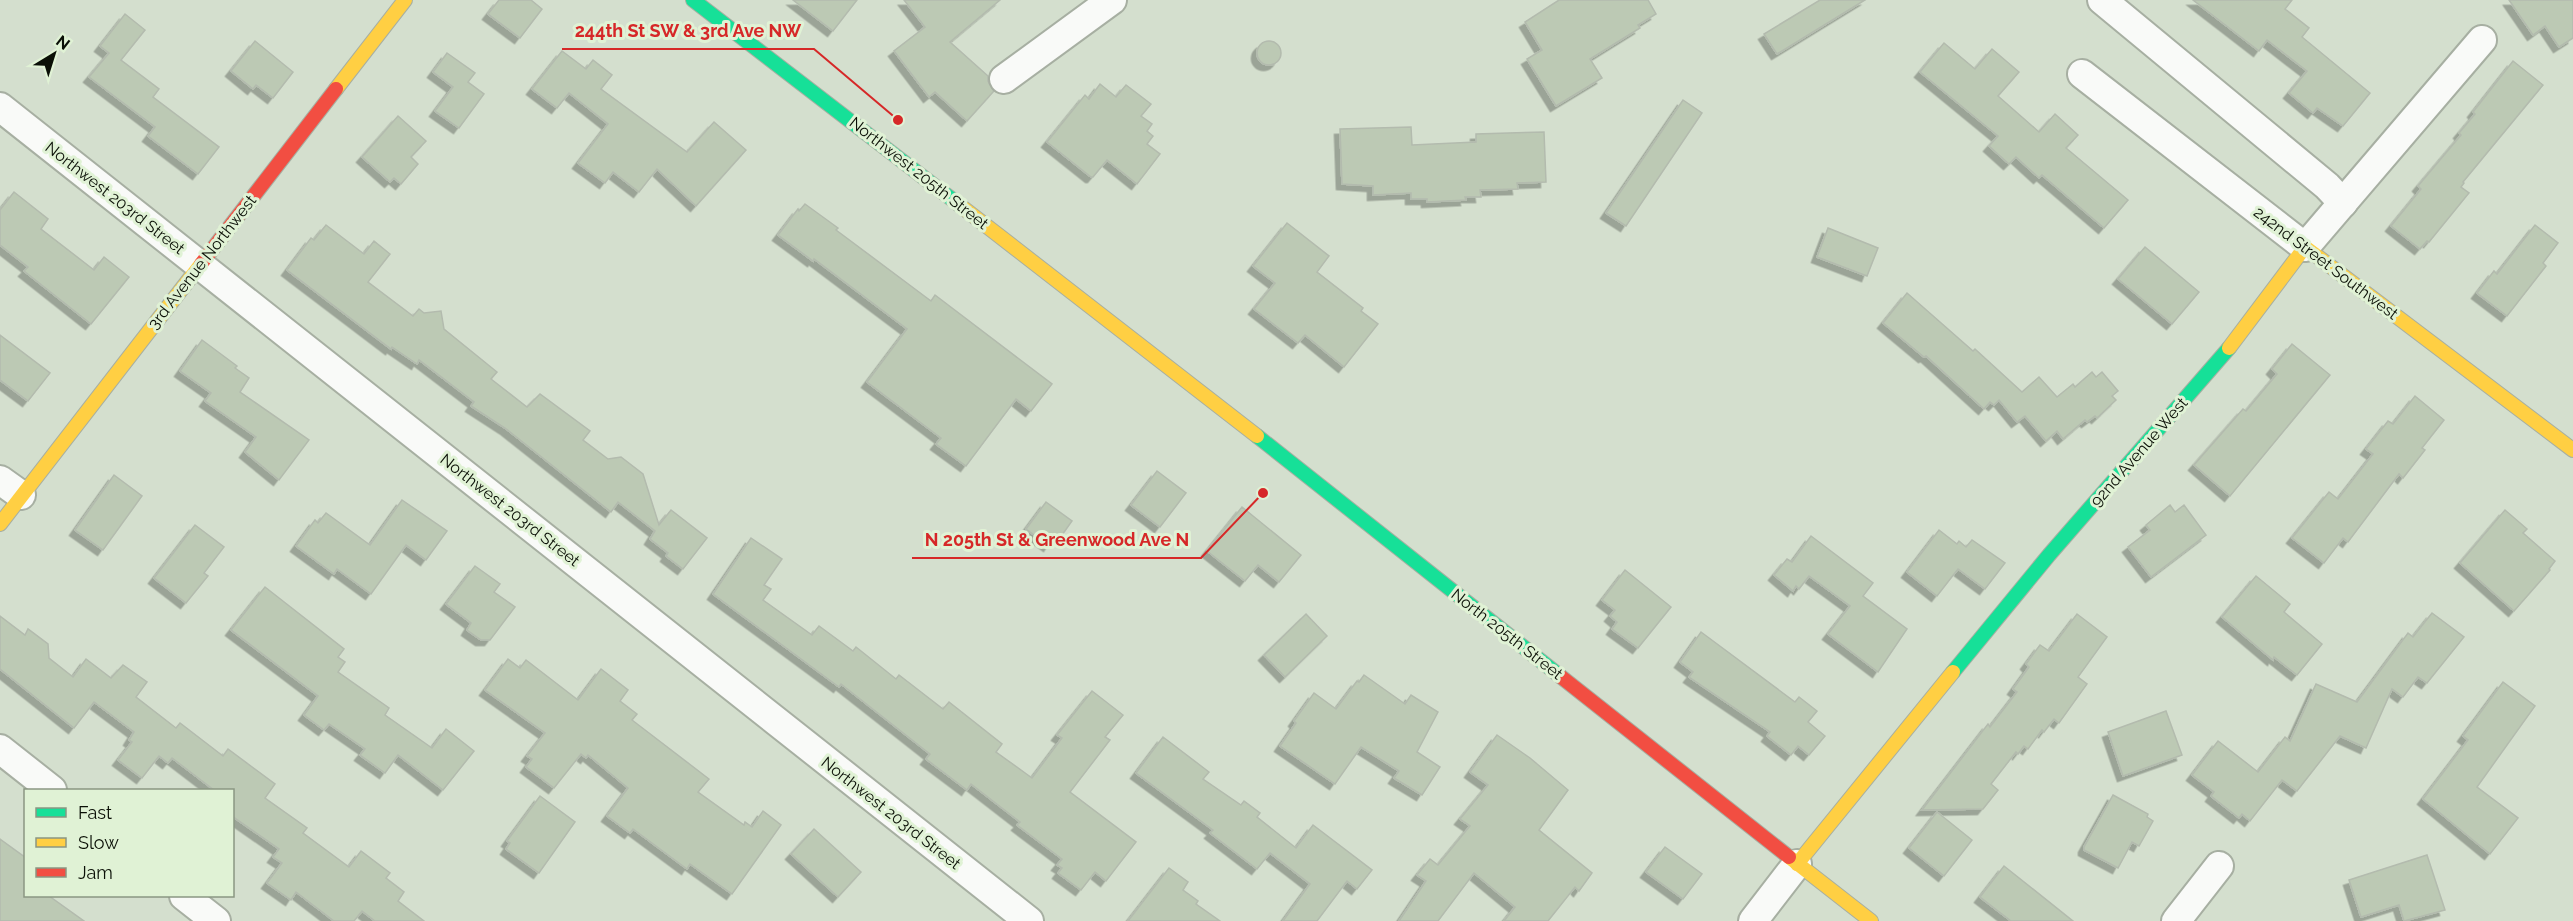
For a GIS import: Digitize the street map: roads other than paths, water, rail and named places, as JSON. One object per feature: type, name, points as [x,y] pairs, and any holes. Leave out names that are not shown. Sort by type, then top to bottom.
[{"type":"street","name":"3rd Avenue Northwest","points":[[0,524],[10,488],[200,265],[405,0]]},
{"type":"street","name":"Northwest 205th Street","points":[[693,0],[1144,347]]},
{"type":"street","points":[[1004,79],[1112,0]]},
{"type":"street","points":[[2102,0],[2327,186],[2343,203]]},
{"type":"street","name":"92nd Avenue West","points":[[1797,864],[2049,555],[2233,343],[2305,247],[2482,40]]},
{"type":"street","name":"242nd Street Southwest","points":[[2082,74],[2573,450]]},
{"type":"street","name":"Northwest 203rd Street","points":[[0,107],[1024,918]]},
{"type":"street","name":"North 205th Street","points":[[1144,347],[1871,921]]},
{"type":"street","points":[[0,749],[51,789]]},
{"type":"street","points":[[1753,921],[1797,864]]},
{"type":"street","points":[[2176,921],[2219,866]]},
{"type":"street","points":[[185,897],[216,921]]},
{"type":"place","name":"244th St SW & 3rd Ave NW","points":[[898,120]]},
{"type":"place","name":"N 205th St & Greenwood Ave N","points":[[1263,493]]}]
